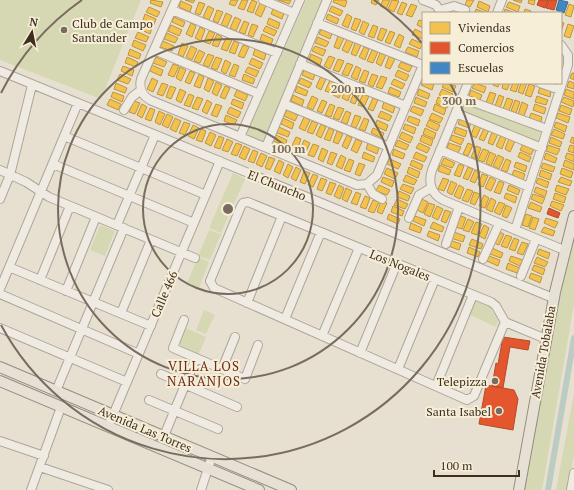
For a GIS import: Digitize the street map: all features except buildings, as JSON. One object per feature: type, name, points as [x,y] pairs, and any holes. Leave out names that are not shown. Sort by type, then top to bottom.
[{"type":"main road","name":"Avenida Tobalaba","points":[[519,490],[553,298],[564,250],[574,216]]},
{"type":"main road","name":"Avenida Las Torres","points":[[0,368],[291,490]]},
{"type":"main road","name":"Avenida Las Torres","points":[[0,382],[259,490]]},
{"type":"street","points":[[176,0],[141,79],[141,90],[150,100],[353,184],[367,184],[377,175],[422,67]]},
{"type":"street","points":[[263,0],[294,13]]},
{"type":"street","points":[[240,137],[300,0]]},
{"type":"street","points":[[266,147],[327,0]]},
{"type":"street","points":[[423,0],[433,4],[440,12],[454,6],[466,10]]},
{"type":"street","points":[[497,12],[502,0]]},
{"type":"street","points":[[172,10],[277,53]]},
{"type":"street","points":[[317,23],[422,65]]},
{"type":"street","points":[[562,46],[567,52],[568,62],[562,83]]},
{"type":"street","points":[[154,50],[259,94]]},
{"type":"street","points":[[300,64],[406,106]]},
{"type":"street","name":"El Chuncho","points":[[0,74],[32,85],[155,134],[553,298]]},
{"type":"street","points":[[468,84],[430,174],[432,188],[438,197],[459,207],[564,250]]},
{"type":"street","points":[[543,84],[560,90]]},
{"type":"street","points":[[515,230],[562,84]]},
{"type":"street","points":[[0,199],[10,175],[32,85]]},
{"type":"street","points":[[124,110],[132,96],[141,90]]},
{"type":"street","points":[[462,98],[547,129]]},
{"type":"street","points":[[0,289],[78,103]]},
{"type":"street","points":[[284,104],[389,147]]},
{"type":"street","points":[[456,114],[542,148]]},
{"type":"street","points":[[56,391],[93,302],[130,196],[155,134]]},
{"type":"street","points":[[64,136],[206,195]]},
{"type":"street","points":[[440,150],[529,187]]},
{"type":"street","name":"Calle 466","points":[[108,427],[220,162]]},
{"type":"street","points":[[53,164],[194,223]]},
{"type":"street","points":[[0,170],[70,206],[195,258]]},
{"type":"street","points":[[367,184],[373,194],[382,198]]},
{"type":"street","points":[[409,218],[419,195],[432,188]]},
{"type":"street","name":"Los Nogales","points":[[247,303],[210,285],[210,280],[244,202],[250,202],[495,304],[505,322]]},
{"type":"street","points":[[40,280],[70,206]]},
{"type":"street","points":[[446,244],[459,207]]},
{"type":"street","points":[[282,216],[247,303],[470,400],[474,396],[505,322],[546,339]]},
{"type":"street","points":[[66,291],[96,217]]},
{"type":"street","points":[[483,259],[499,224]]},
{"type":"street","points":[[285,319],[320,232]]},
{"type":"street","points":[[521,276],[536,239]]},
{"type":"street","points":[[120,313],[151,240]]},
{"type":"street","points":[[322,336],[359,248]]},
{"type":"street","points":[[360,353],[397,263]]},
{"type":"street","points":[[9,267],[151,326]]},
{"type":"street","points":[[398,369],[435,279]]},
{"type":"street","points":[[0,294],[139,354]]},
{"type":"street","points":[[436,386],[473,295]]},
{"type":"street","points":[[184,320],[173,348],[245,379],[258,345]]},
{"type":"street","points":[[0,328],[127,382]]},
{"type":"street","points":[[222,369],[235,337]]},
{"type":"street","points":[[164,436],[196,358]]},
{"type":"street","points":[[161,374],[237,407]]},
{"type":"street","points":[[149,400],[218,429]]},
{"type":"street","points":[[31,490],[61,407]]},
{"type":"street","points":[[0,441],[44,456]]},
{"type":"street","points":[[201,490],[212,456]]},
{"type":"street","points":[[40,467],[108,490]]},
{"type":"street","points":[[571,490],[574,473]]},
{"type":"green space","name":"Club de Campo Santander","points":[[0,0],[141,0],[101,99],[0,60]]},
{"type":"green space","points":[[306,0],[322,0],[264,141],[246,135]]},
{"type":"green space","points":[[464,103],[541,131],[537,143],[461,112]]},
{"type":"green space","points":[[233,173],[245,179],[221,233],[209,228]]},
{"type":"green space","points":[[100,225],[115,231],[105,256],[90,250]]},
{"type":"green space","points":[[209,230],[221,234],[210,260],[198,256]]},
{"type":"green space","points":[[574,237],[574,304],[542,490],[522,490],[559,296]]},
{"type":"green space","points":[[198,257],[209,262],[199,288],[187,283]]},
{"type":"green space","points":[[474,299],[490,307],[498,321],[496,327],[468,314]]},
{"type":"green space","points":[[204,310],[215,315],[206,334],[196,330]]},
{"type":"green space","points":[[186,328],[206,337],[199,354],[179,345]]},
{"type":"green space","points":[[574,393],[574,456],[567,490],[556,490]]},
{"type":"waterway","points":[[548,490],[574,338]]},
{"type":"place","name":"Club de Campo Santander","points":[[64,30]]},
{"type":"place","name":"Telepizza","points":[[495,381]]},
{"type":"place","name":"Santa Isabel","points":[[499,411]]},
{"type":"district","name":"VILLA LOS NARANJOS","points":[[204,374]]}]
